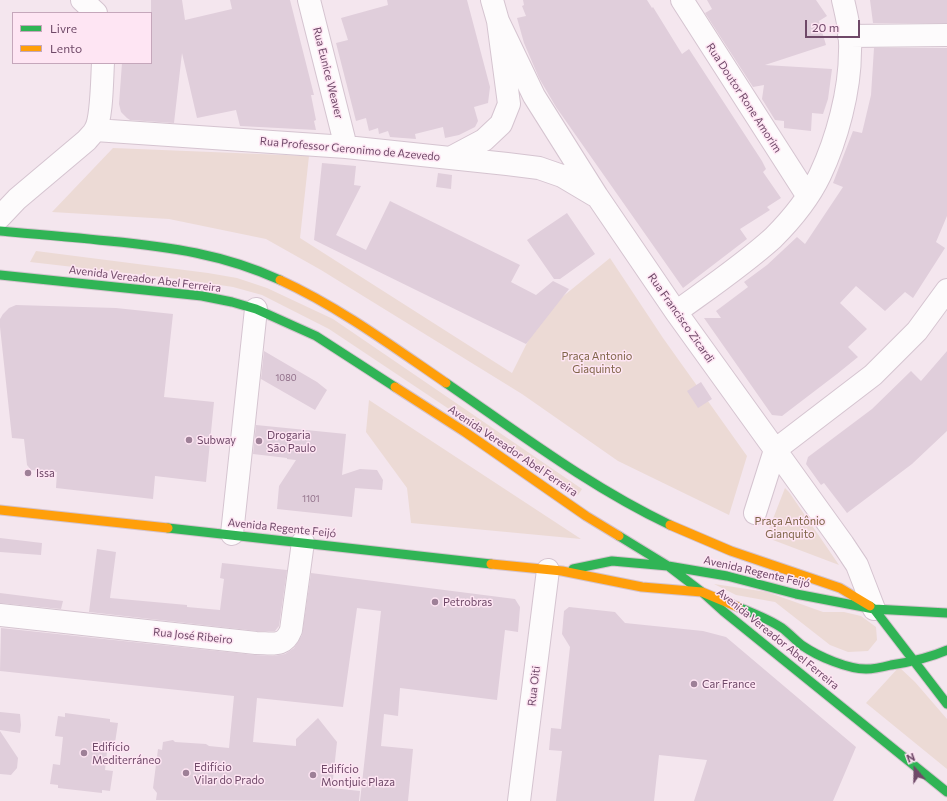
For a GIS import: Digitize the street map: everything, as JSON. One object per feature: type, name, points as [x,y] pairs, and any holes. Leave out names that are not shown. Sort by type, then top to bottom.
[{"type":"main road","name":"Avenida Vereador Abel Ferreira","points":[[0,230],[201,252],[256,269],[326,304],[358,323],[602,489],[618,498],[681,530],[731,551],[840,588],[874,609],[947,704]]},
{"type":"main road","name":"Avenida Vereador Abel Ferreira","points":[[0,275],[202,296],[256,309],[316,336],[465,432],[586,516],[668,566],[947,792]]},
{"type":"main road","name":"Avenida Regente Feijó","points":[[0,510],[555,570],[642,587],[702,592],[758,615],[782,628],[803,646],[825,658],[866,669],[913,661],[947,650]]},
{"type":"main road","name":"Avenida Regente Feijó","points":[[555,570],[612,561],[668,566],[727,576],[796,594],[874,609],[947,614]]},
{"type":"street","points":[[82,0],[95,12]]},
{"type":"street","points":[[101,0],[103,12]]},
{"type":"street","name":"Rua Eunice Weaver","points":[[309,0],[346,147]]},
{"type":"street","name":"Rua Francisco Zicardi","points":[[452,158],[484,140],[501,124],[509,104],[498,21],[492,0]]},
{"type":"street","name":"Rua Doutor Rone Amorim","points":[[682,0],[807,195]]},
{"type":"street","points":[[676,312],[729,274],[773,238],[799,209],[820,175],[840,119],[847,83],[850,36],[849,23],[843,0]]},
{"type":"street","name":"Rua Francisco Zicardi","points":[[498,21],[534,96],[597,196],[676,312],[843,544],[857,565],[874,609]]},
{"type":"street","points":[[850,36],[947,35]]},
{"type":"street","points":[[0,217],[17,199],[87,140],[95,130],[98,122],[101,98],[103,64]]},
{"type":"street","name":"Rua Professor Geronimo de Azevedo","points":[[95,130],[346,147],[539,168],[562,176],[597,196]]},
{"type":"street","points":[[755,513],[764,480],[775,450],[873,375],[917,331],[947,290]]},
{"type":"street","points":[[232,534],[256,309]]},
{"type":"street","name":"Rua José Ribeiro","points":[[0,615],[256,643],[281,643],[286,640],[291,630],[303,542]]},
{"type":"street","name":"Rua Oiti","points":[[519,801],[555,570]]},
{"type":"green space","name":"Praça Antonio Giaquinto","points":[[113,148],[309,156],[300,238],[512,373],[534,329],[561,298],[610,258],[663,338],[747,456],[729,515],[618,461],[522,394],[321,270],[266,239],[169,219],[52,212]]},
{"type":"green space","points":[[36,251],[208,273],[237,278],[267,288],[333,319],[582,489],[578,495],[329,329],[262,295],[233,287],[187,280],[30,262]]},
{"type":"green space","points":[[369,400],[581,539],[411,523],[407,488],[366,432]]},
{"type":"green space","name":"Praça Antônio Gianquito","points":[[785,488],[839,565],[773,540],[769,529]]},
{"type":"green space","points":[[714,584],[767,592],[823,612],[844,612],[861,616],[876,627],[877,640],[868,651],[848,652],[830,645],[775,602],[736,595]]},
{"type":"green space","points":[[899,667],[915,682],[947,719],[947,769],[866,703]]},
{"type":"building","points":[[151,0],[182,0],[185,20],[232,9],[230,0],[290,0],[314,95],[311,95],[316,120],[314,121],[316,130],[240,126],[236,110],[197,118],[182,53],[174,123],[130,120],[127,118],[121,112],[119,104],[122,64],[152,64]]},
{"type":"building","points":[[387,0],[467,0],[490,87],[488,103],[474,107],[478,121],[475,127],[459,135],[445,138],[443,127],[415,134],[416,139],[390,137],[388,131],[379,134],[378,128],[369,131],[366,118],[356,121],[336,43],[348,40],[341,18],[388,5]]},
{"type":"building","points":[[523,0],[647,0],[652,8],[653,7],[682,54],[689,49],[762,161],[766,169],[763,172],[781,198],[767,207],[770,210],[740,229],[747,239],[683,288],[556,107],[539,78],[524,43],[517,18],[526,16],[522,6],[524,5]]},
{"type":"building","points":[[707,0],[816,0],[827,16],[819,21],[826,45],[765,65],[832,69],[828,99],[823,114],[812,113],[811,131],[784,128],[784,121],[775,120],[762,99],[764,85],[753,87],[705,13],[712,9]]},
{"type":"building","points":[[870,0],[947,0],[947,23],[873,23]]},
{"type":"building","points":[[874,48],[947,48],[947,216],[936,242],[945,248],[913,298],[905,292],[885,311],[856,286],[840,303],[867,329],[848,347],[858,357],[782,416],[772,415],[704,318],[721,318],[716,311],[748,287],[744,282],[767,265],[797,237],[805,244],[843,187],[833,183],[853,131],[862,133],[871,95]]},
{"type":"building","points":[[322,163],[356,166],[354,185],[361,186],[336,235],[366,250],[390,201],[520,265],[511,282],[536,295],[553,281],[569,289],[526,344],[314,240]]},
{"type":"building","points":[[438,173],[452,175],[451,189],[436,187]]},
{"type":"building","points":[[567,213],[595,254],[560,279],[554,279],[527,240]]},
{"type":"building","points":[[16,305],[116,308],[173,314],[164,397],[214,402],[206,482],[155,476],[153,499],[56,488],[57,472],[31,470],[27,465],[24,439],[12,438],[0,327],[0,319],[3,314],[9,308]]},
{"type":"building","points":[[264,351],[317,382],[327,390],[315,410],[261,379]]},
{"type":"building","points":[[947,351],[947,431],[912,464],[847,513],[824,483],[821,485],[806,464],[808,457],[872,409],[911,371],[921,381]]},
{"type":"building","points":[[701,382],[712,399],[698,408],[687,391]]},
{"type":"building","points":[[256,425],[346,434],[342,475],[360,469],[377,470],[383,480],[382,490],[355,488],[352,517],[277,509],[279,486],[296,460],[253,454]]},
{"type":"building","points":[[0,538],[42,543],[41,555],[0,552]]},
{"type":"building","points":[[97,549],[116,552],[110,598],[187,605],[187,607],[220,610],[224,579],[220,578],[222,563],[287,570],[279,626],[275,631],[257,631],[89,612]]},
{"type":"building","points":[[311,573],[515,599],[520,607],[518,632],[505,630],[497,700],[400,688],[398,716],[384,714],[381,746],[413,749],[408,801],[360,801],[381,611],[357,608],[343,707],[257,698],[253,742],[296,746],[296,739],[318,718],[337,742],[332,788],[360,791],[359,801],[156,800],[157,793],[153,788],[158,749],[162,750],[163,742],[173,740],[175,742],[206,744],[209,746],[229,748],[234,696],[0,671],[1,628],[255,655],[273,656],[285,654],[294,648],[302,635]]},
{"type":"building","points":[[0,593],[63,601],[61,609],[0,603]]},
{"type":"building","points":[[569,607],[615,612],[625,623],[703,631],[726,637],[856,747],[833,801],[694,801],[707,760],[659,755],[654,801],[556,801],[562,751],[549,750],[551,728],[561,729],[570,647],[562,634],[564,611]]},
{"type":"building","points":[[0,712],[20,714],[20,733],[0,730]]},
{"type":"building","name":"Edifício Mediterráneo","points":[[65,713],[110,719],[110,722],[118,723],[115,743],[108,742],[105,770],[113,771],[110,791],[102,790],[102,793],[58,788],[58,785],[50,784],[53,764],[60,765],[63,737],[55,736],[58,716],[65,717]]},
{"type":"building","points":[[0,731],[18,758],[17,768],[11,775],[0,774]]},
{"type":"traffic: fast","points":[[0,231],[175,249],[238,264],[280,280]]},
{"type":"traffic: fast","points":[[0,275],[202,296],[232,302],[256,309],[316,336],[395,387]]},
{"type":"traffic: fast","points":[[446,383],[583,477],[640,510],[670,525]]},
{"type":"traffic: fast","points":[[168,528],[491,564]]},
{"type":"traffic: fast","points":[[619,536],[668,566],[702,592],[723,611],[947,792]]},
{"type":"traffic: fast","points":[[573,569],[612,561],[668,566],[727,576],[796,594],[874,609],[947,613]]},
{"type":"traffic: fast","points":[[870,606],[874,609],[947,704]]},
{"type":"traffic: fast","points":[[738,607],[761,616],[777,625],[803,646],[817,654],[834,662],[851,667],[866,669],[878,668],[919,659],[947,650]]},
{"type":"traffic: slow","points":[[280,280],[323,302],[344,315],[446,383]]},
{"type":"traffic: slow","points":[[395,387],[465,432],[586,516],[619,536]]},
{"type":"traffic: slow","points":[[0,510],[168,528]]},
{"type":"traffic: slow","points":[[670,525],[731,551],[840,588],[870,606]]},
{"type":"traffic: slow","points":[[491,564],[562,571],[642,587],[702,592],[738,607]]},
{"type":"place","name":"Subway","points":[[189,440]]},
{"type":"place","name":"Drogaria São Paulo","points":[[259,441]]},
{"type":"place","name":"Issa","points":[[28,473]]},
{"type":"place","name":"Petrobras","points":[[435,602]]},
{"type":"place","name":"Car France","points":[[694,684]]},
{"type":"place","name":"Edifício Mediterráneo","points":[[84,753]]},
{"type":"place","name":"Edifício Vilar do Prado","points":[[186,773]]},
{"type":"place","name":"Edifício Montjuic Plaza","points":[[313,775]]}]
